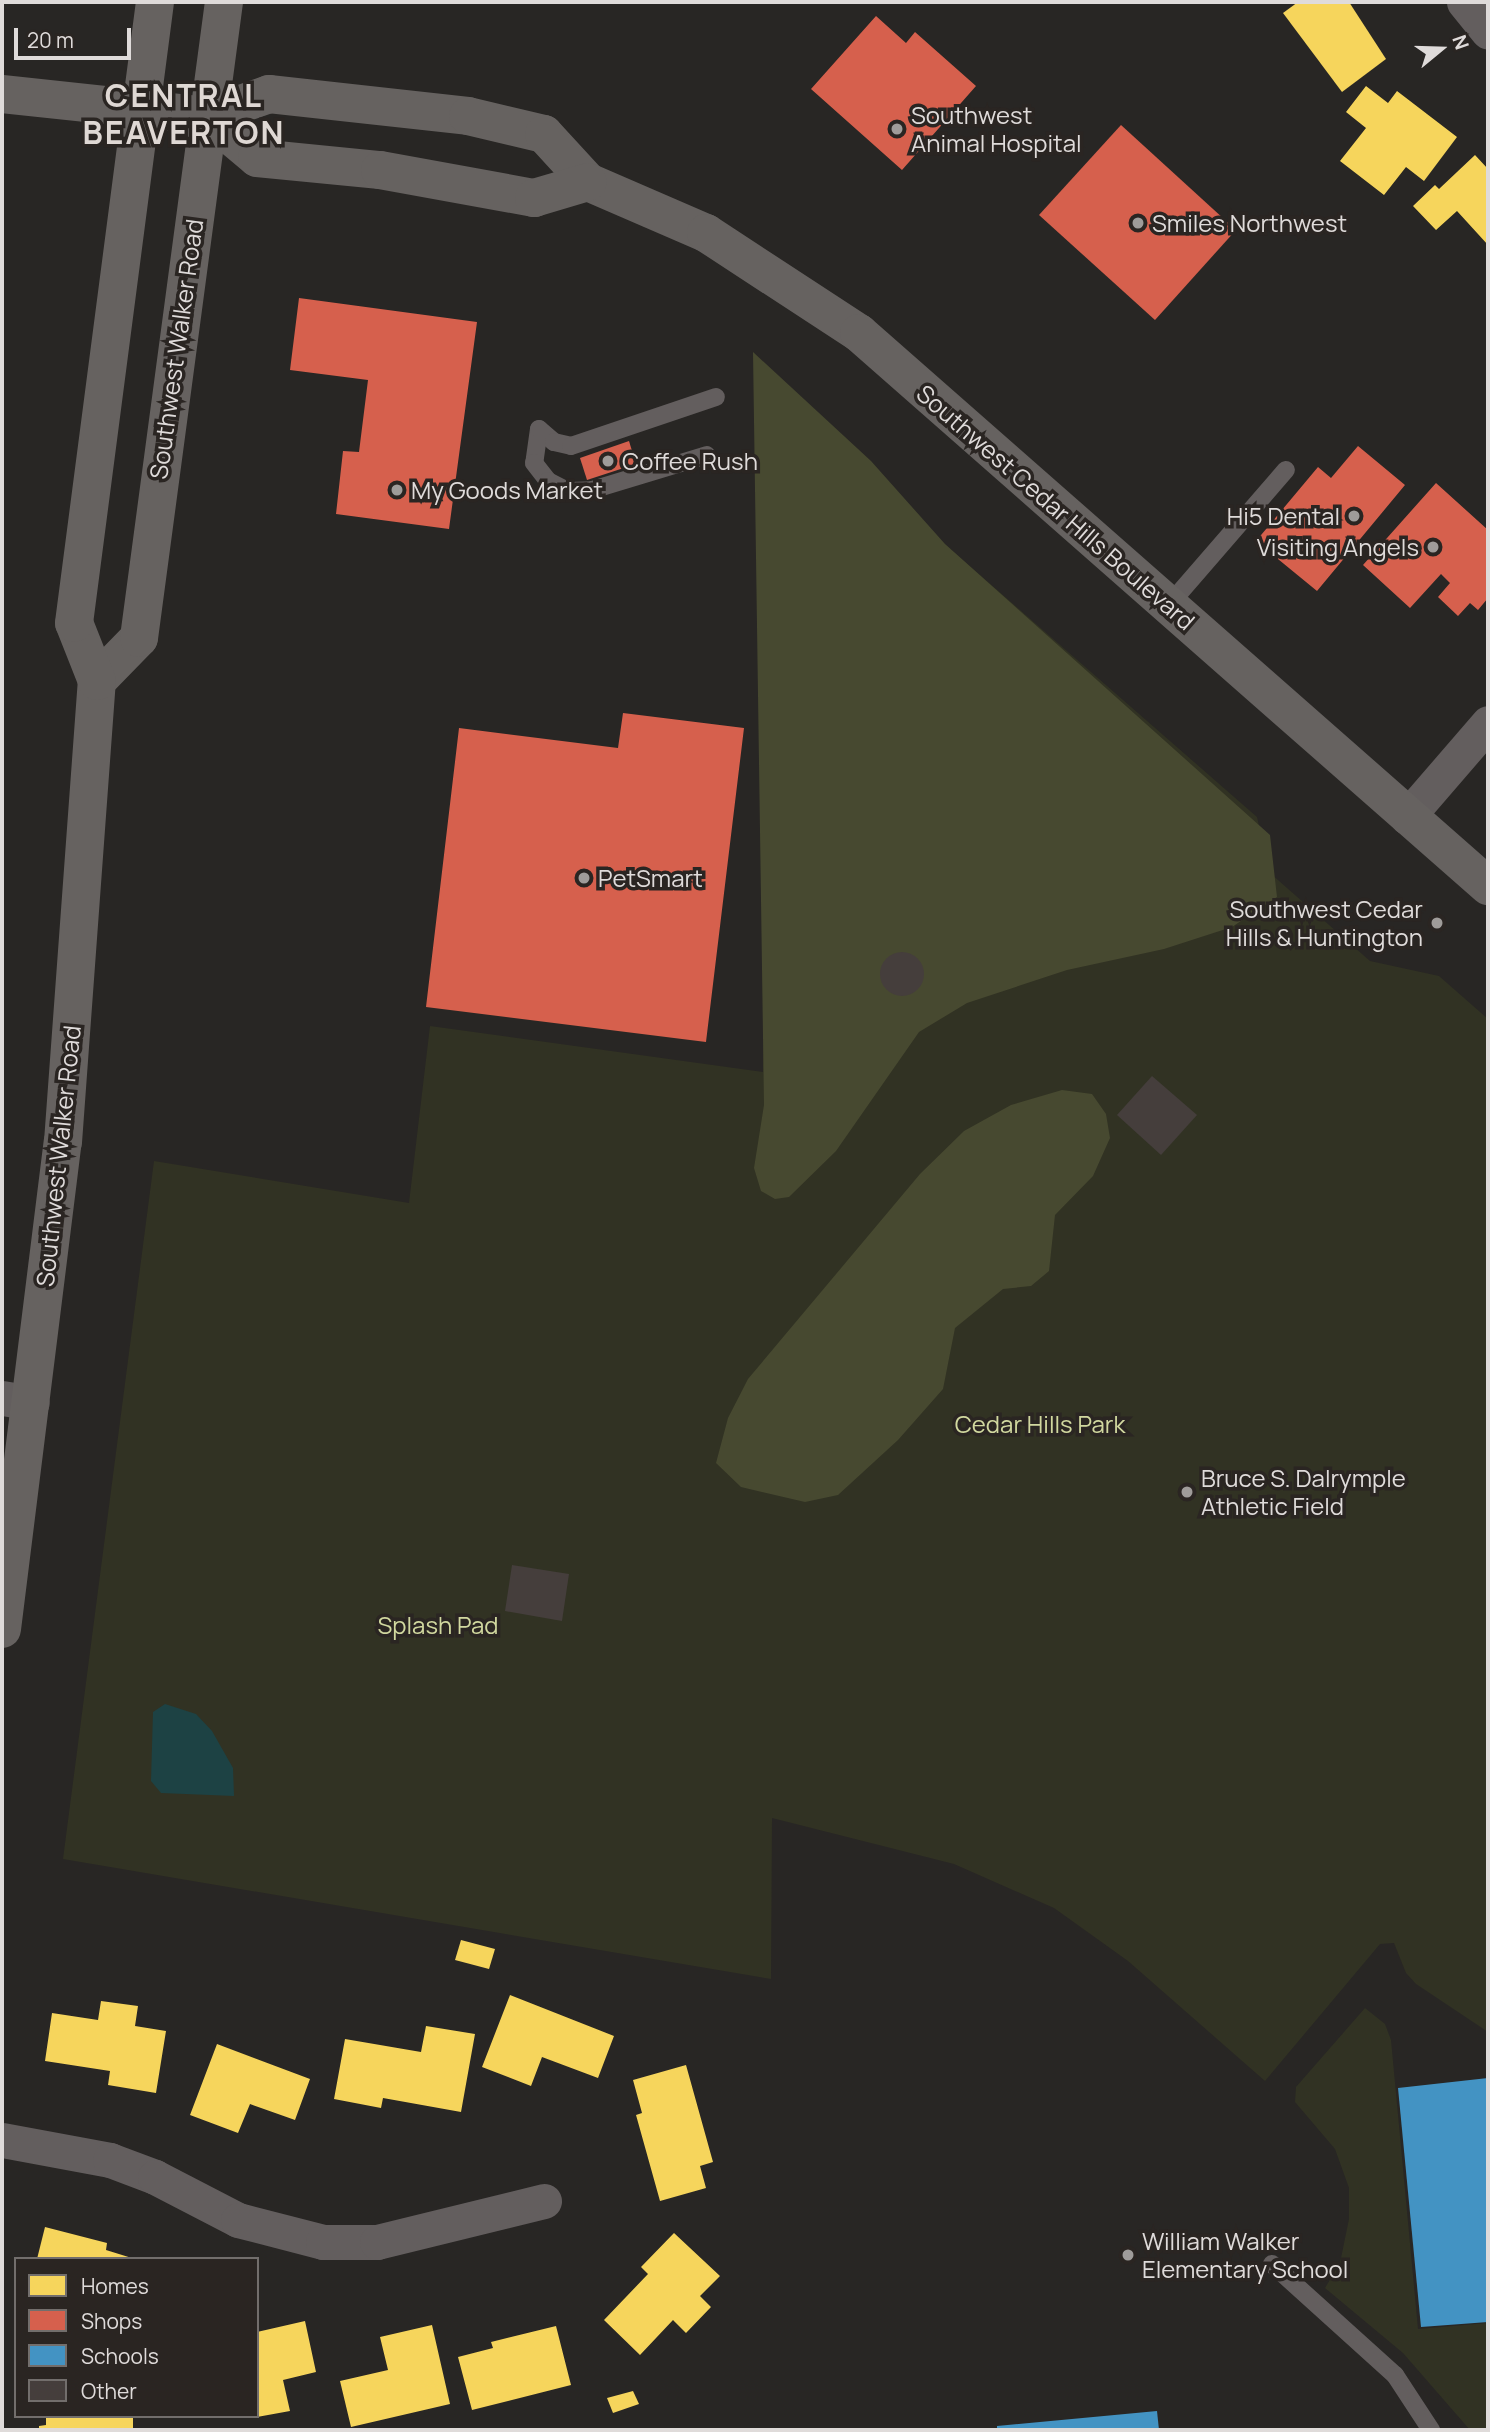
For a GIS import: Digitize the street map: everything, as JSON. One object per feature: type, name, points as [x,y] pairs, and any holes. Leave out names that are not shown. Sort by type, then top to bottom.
[{"type":"main road","name":"Southwest Walker Road","points":[[2,1629],[17,1400],[63,1142],[97,681],[74,623],[155,2]]},
{"type":"main road","name":"Southwest Walker Road","points":[[97,681],[139,638],[224,2]]},
{"type":"main road","name":"Southwest Cedar Hills Boulevard","points":[[2,94],[207,116],[269,94],[468,116],[544,134],[588,182],[706,233],[859,333],[1488,886]]},
{"type":"main road","points":[[207,116],[257,158],[380,170],[534,198],[588,182]]},
{"type":"street","points":[[1464,2],[1488,32]]},
{"type":"street","points":[[1407,817],[1488,723]]},
{"type":"street","points":[[2,2140],[110,2160],[155,2177],[238,2220],[323,2242],[377,2242],[544,2201]]},
{"type":"lane","points":[[707,455],[592,490],[568,491],[548,481],[534,463],[539,429],[554,442],[571,446],[716,397]]},
{"type":"lane","points":[[1168,606],[1286,470]]},
{"type":"lane","points":[[1272,2264],[1395,2375],[1431,2430]]},
{"type":"green space","points":[[753,352],[871,461],[945,544],[1270,835],[1277,897],[1232,927],[1164,949],[1067,970],[967,1003],[919,1032],[836,1151],[789,1197],[775,1199],[761,1191],[754,1168],[764,1105]]},
{"type":"green space","name":"Cedar Hills Park","points":[[777,407],[870,479],[1257,817],[1270,873],[1370,961],[1439,976],[1488,1019],[1488,2032],[1416,1984],[1406,1973],[1394,1943],[1380,1944],[1265,2081],[1128,1961],[1054,1908],[954,1864],[772,1818],[771,1979],[63,1859],[154,1161],[409,1203],[430,1026],[763,1072]]},
{"type":"green space","points":[[1062,1090],[1092,1094],[1106,1114],[1110,1138],[1093,1176],[1055,1215],[1049,1271],[1031,1286],[1003,1289],[955,1328],[943,1389],[898,1440],[838,1495],[805,1502],[741,1487],[716,1463],[728,1418],[748,1379],[920,1174],[964,1131],[1011,1105]]},
{"type":"green space","points":[[1365,2008],[1385,2024],[1391,2040],[1418,2329],[1488,2323],[1488,2430],[1470,2430],[1403,2353],[1325,2288],[1340,2263],[1349,2219],[1349,2188],[1335,2149],[1295,2102],[1296,2087]]},
{"type":"water","points":[[165,1704],[196,1714],[212,1731],[233,1768],[234,1796],[161,1793],[151,1781],[153,1712]]},
{"type":"building: Homes","points":[[1298,2],[1349,2],[1386,59],[1342,92],[1283,13]]},
{"type":"building: Homes","points":[[1366,86],[1388,103],[1397,91],[1457,137],[1424,181],[1406,167],[1384,195],[1340,161],[1366,128],[1346,112]]},
{"type":"building: Homes","points":[[1475,155],[1488,169],[1488,245],[1457,211],[1436,230],[1413,206],[1435,185],[1439,189]]},
{"type":"building: Homes","points":[[461,1940],[495,1949],[489,1969],[455,1960]]},
{"type":"building: Homes","points":[[510,1995],[614,2036],[598,2078],[542,2057],[531,2086],[482,2067]]},
{"type":"building: Homes","points":[[101,2001],[138,2006],[135,2026],[166,2031],[156,2093],[108,2085],[110,2071],[45,2061],[52,2013],[98,2020]]},
{"type":"building: Homes","points":[[426,2026],[475,2034],[461,2112],[383,2098],[381,2108],[334,2099],[345,2039],[421,2052]]},
{"type":"building: Homes","points":[[217,2044],[310,2079],[295,2120],[250,2104],[238,2133],[190,2115]]},
{"type":"building: Homes","points":[[686,2065],[713,2162],[700,2166],[706,2188],[660,2201],[636,2115],[642,2113],[633,2080]]},
{"type":"building: Homes","points":[[45,2227],[107,2243],[106,2250],[129,2257],[38,2257]]},
{"type":"building: Homes","points":[[674,2233],[720,2276],[700,2296],[711,2307],[686,2333],[673,2320],[640,2355],[604,2320],[648,2274],[641,2267]]},
{"type":"building: Homes","points":[[305,2321],[316,2372],[283,2380],[290,2411],[259,2417],[259,2332]]},
{"type":"building: Homes","points":[[432,2325],[450,2404],[351,2427],[340,2381],[388,2370],[380,2337]]},
{"type":"building: Homes","points":[[556,2326],[571,2385],[472,2410],[458,2357],[493,2348],[491,2342]]},
{"type":"building: Homes","points":[[633,2391],[639,2404],[613,2413],[607,2398]]},
{"type":"building: Homes","points":[[46,2418],[133,2418],[133,2430],[39,2430],[39,2426],[46,2425]]},
{"type":"building: Shops","name":"Southwest Animal Hospital","points":[[876,16],[906,43],[915,32],[976,86],[902,170],[811,89]]},
{"type":"building: Shops","name":"Smiles Northwest","points":[[1121,125],[1236,230],[1155,320],[1039,215]]},
{"type":"building: Shops","points":[[299,298],[477,322],[449,529],[336,514],[343,451],[359,452],[368,380],[290,370]]},
{"type":"building: Shops","name":"Coffee Rush","points":[[629,441],[636,464],[587,480],[580,458]]},
{"type":"building: Shops","points":[[1358,446],[1405,485],[1317,591],[1256,541],[1318,467],[1331,478]]},
{"type":"building: Shops","name":"Visiting Angels","points":[[1436,483],[1488,530],[1488,598],[1478,610],[1470,603],[1458,616],[1438,597],[1450,583],[1441,574],[1410,608],[1363,565]]},
{"type":"building: Shops","name":"PetSmart","points":[[623,713],[744,728],[706,1042],[426,1007],[459,728],[618,748]]},
{"type":"building: Schools","points":[[1488,2078],[1488,2322],[1421,2327],[1398,2088]]},
{"type":"building: Schools","points":[[1157,2411],[1159,2430],[997,2430],[997,2426]]},
{"type":"building: Other","points":[[902,952],[917,959],[924,974],[917,989],[902,996],[887,989],[880,974],[887,959]]},
{"type":"building: Other","points":[[1152,1076],[1197,1115],[1161,1155],[1117,1115]]},
{"type":"building: Other","points":[[512,1565],[569,1574],[562,1621],[505,1611]]},
{"type":"place","name":"Southwest Animal Hospital","points":[[897,129]]},
{"type":"place","name":"Smiles Northwest","points":[[1138,223]]},
{"type":"place","name":"Coffee Rush","points":[[608,461]]},
{"type":"place","name":"My Goods Market","points":[[397,490]]},
{"type":"place","name":"Hi5 Dental","points":[[1354,516]]},
{"type":"place","name":"Visiting Angels","points":[[1433,547]]},
{"type":"place","name":"PetSmart","points":[[584,878]]},
{"type":"place","name":"Southwest Cedar Hills & Huntington","points":[[1437,923]]},
{"type":"place","name":"Bruce S. DaIrymple Athletic Field","points":[[1187,1492]]},
{"type":"place","name":"William Walker Elementary School","points":[[1128,2255]]},
{"type":"district","name":"CENTRAL BEAVERTON","points":[[184,114]]},
{"type":"park label","name":"Splash Pad","points":[[438,1625]]}]
